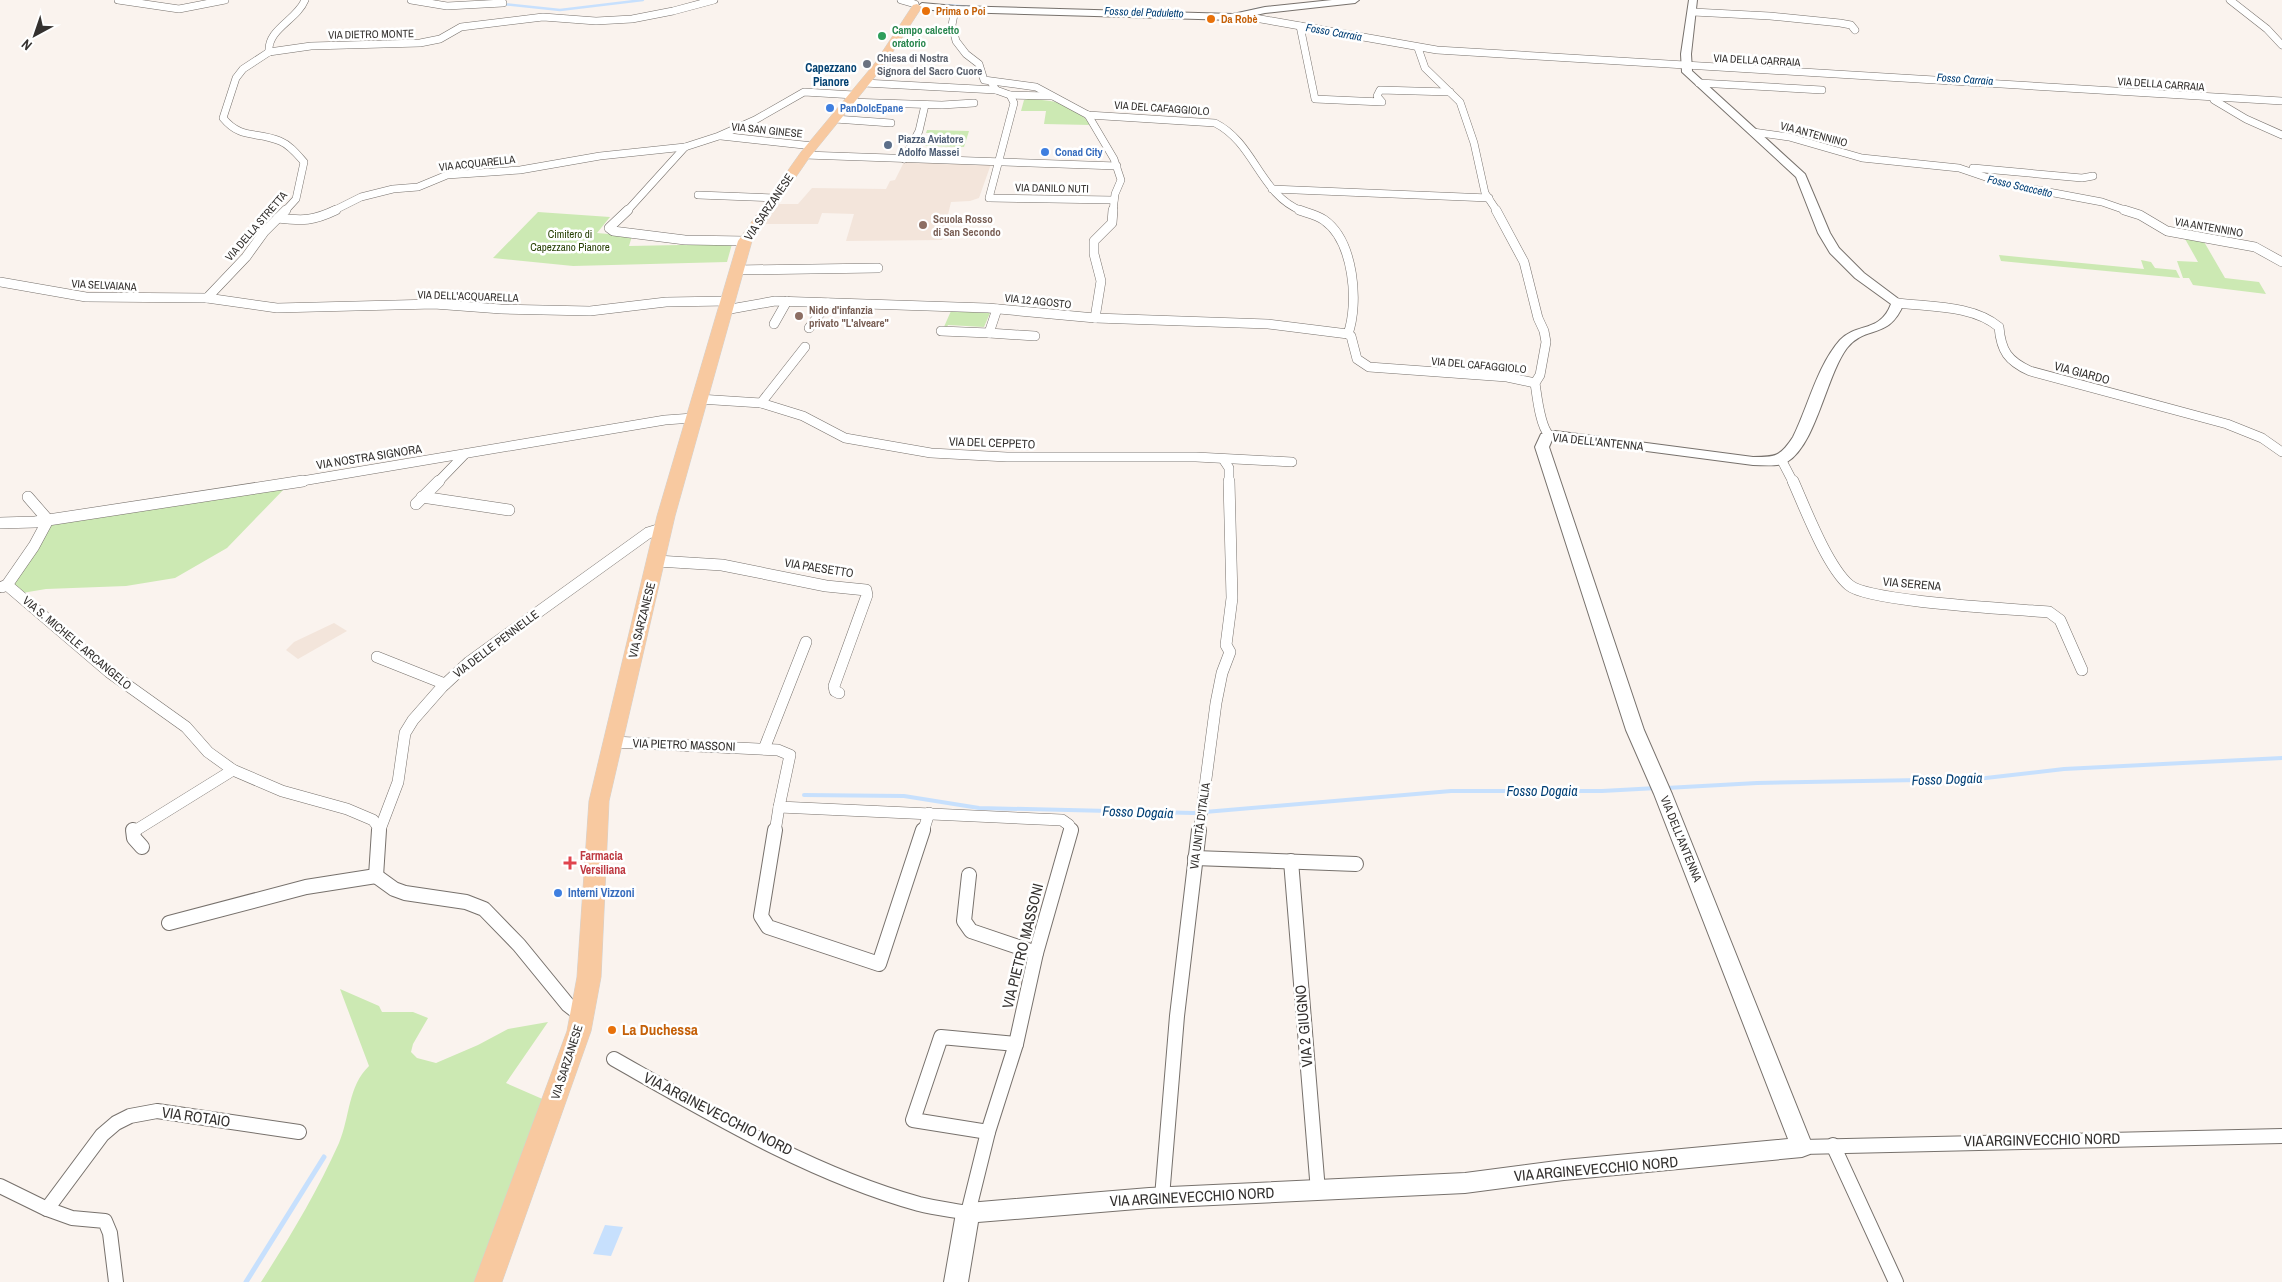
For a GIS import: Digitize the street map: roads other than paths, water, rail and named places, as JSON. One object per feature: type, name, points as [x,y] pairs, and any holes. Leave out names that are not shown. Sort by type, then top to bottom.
[{"type":"main road","name":"VIA SARZANESE","points":[[488,1282],[575,1045],[589,977],[598,814],[613,742],[692,418],[745,241],[809,151],[879,65],[918,4]]},
{"type":"street","points":[[118,0],[179,9],[225,0]]},
{"type":"street","points":[[269,52],[268,44],[270,38],[297,16],[303,8],[305,0]]},
{"type":"street","points":[[411,0],[448,6],[503,3]]},
{"type":"street","name":"VIA DIETRO MONTE","points":[[269,52],[311,46],[420,43],[440,39],[461,27],[556,16],[596,21],[634,20],[659,16],[714,0]]},
{"type":"street","points":[[901,0],[955,9],[1232,17],[1265,10],[1355,0]]},
{"type":"street","points":[[1693,0],[1691,28],[1686,40],[1687,72],[1801,176],[1811,194],[1827,240],[1839,256],[1854,271],[1898,302],[1895,315],[1889,322],[1843,344],[1798,439],[1788,454],[1780,459]]},
{"type":"street","points":[[2230,0],[2267,30],[2282,45]]},
{"type":"street","points":[[955,9],[952,24],[956,40],[967,58],[979,64],[988,81],[996,90]]},
{"type":"street","points":[[1693,12],[1770,16],[1840,23],[1851,25],[1855,30]]},
{"type":"street","name":"VIA DELLA CARRAIA","points":[[1232,17],[1300,26],[1418,48],[1686,66],[1894,76],[2210,98],[2282,101]]},
{"type":"street","points":[[1300,26],[1315,98],[1382,102],[1377,96],[1380,90],[1452,92]]},
{"type":"street","points":[[1418,48],[1425,68],[1440,85],[1452,92],[1462,109],[1474,143],[1485,193],[1524,262],[1538,318],[1544,331],[1545,347],[1540,374],[1535,384],[1546,432],[1549,435]]},
{"type":"street","name":"VIA DELLA STRETTA","points":[[207,298],[246,257],[264,232],[296,199],[304,162],[282,141],[236,132],[223,118],[236,78],[243,69],[269,52]]},
{"type":"street","points":[[977,90],[988,81]]},
{"type":"street","name":"VIA DEL CAFAGGIOLO","points":[[988,81],[1029,86],[1088,115],[1215,123],[1225,127],[1254,158],[1272,189],[1288,206],[1323,220],[1338,235],[1352,281],[1354,296],[1354,321],[1348,334],[1351,336],[1354,356],[1362,364],[1369,367],[1506,377],[1535,384]]},
{"type":"street","points":[[864,83],[996,90],[1010,95],[1052,96]]},
{"type":"street","points":[[1699,83],[1822,90]]},
{"type":"street","name":"VIA ACQUARELLA","points":[[278,218],[305,221],[317,219],[361,197],[393,189],[418,187],[447,175],[520,170],[600,156],[685,147],[719,136],[755,120],[804,92],[851,99],[925,105],[974,103]]},
{"type":"street","points":[[998,163],[1014,107],[1014,99],[1010,95]]},
{"type":"street","points":[[2210,98],[2246,119],[2282,135]]},
{"type":"street","points":[[904,160],[919,131],[925,105]]},
{"type":"street","points":[[1088,115],[1104,138],[1117,166],[1121,180],[1114,200],[1112,222],[1094,241],[1093,248],[1101,281],[1095,318]]},
{"type":"street","points":[[835,119],[891,122]]},
{"type":"street","name":"VIA ANTENNINO","points":[[1753,132],[1790,137],[1862,158],[2082,178],[2093,176]]},
{"type":"street","name":"VIA SAN GINESE","points":[[719,136],[809,151],[904,160],[1117,166]]},
{"type":"street","points":[[685,147],[610,230],[685,240],[745,241]]},
{"type":"street","name":"VIA DANILO NUTI","points":[[998,163],[988,198],[1114,200]]},
{"type":"street","name":"VIA ANTENNINO","points":[[1959,168],[2006,184],[2102,202],[2140,215],[2168,231],[2255,247],[2282,262]]},
{"type":"street","points":[[1272,189],[1489,198]]},
{"type":"street","points":[[698,195],[774,198]]},
{"type":"street","points":[[736,270],[878,268]]},
{"type":"street","name":"VIA SELVAIANA","points":[[0,282],[86,297],[207,298]]},
{"type":"street","name":"VIA DELL'ACQUARELLA","points":[[207,298],[277,308],[434,304],[501,309],[590,311],[666,302],[726,305]]},
{"type":"street","points":[[778,323],[786,301]]},
{"type":"street","name":"VIA 12 AGOSTO","points":[[726,305],[786,301],[997,309],[1095,318],[1268,324],[1348,334]]},
{"type":"street","name":"VIA GIARDO","points":[[1898,302],[1971,313],[1989,319],[1999,327],[2000,348],[2004,354],[2010,360],[2027,369],[2055,379],[2233,427],[2261,438],[2282,452]]},
{"type":"street","points":[[809,328],[828,303]]},
{"type":"street","points":[[989,333],[997,309]]},
{"type":"street","points":[[942,330],[1035,336]]},
{"type":"street","points":[[761,403],[805,347]]},
{"type":"street","name":"VIA DEL CEPPETO","points":[[699,399],[761,403],[803,416],[845,438],[931,453],[1007,457],[1223,459],[1292,462]]},
{"type":"street","name":"VIA NOSTRA SIGNORA","points":[[48,520],[465,454],[665,420],[692,418]]},
{"type":"street","name":"VIA DELL'ANTENNA","points":[[1780,459],[1753,461],[1549,435],[1546,437],[1542,447],[1635,730],[1660,788],[1802,1147]]},
{"type":"street","points":[[465,454],[419,500],[509,510]]},
{"type":"street","name":"VIA UNITÀ D'ITALIA","points":[[1162,1197],[1177,1016],[1195,858],[1216,703],[1222,673],[1228,662],[1230,652],[1226,645],[1232,598],[1230,503],[1228,468],[1223,459]]},
{"type":"street","name":"VIA SERENA","points":[[1780,459],[1786,466],[1834,565],[1850,585],[1874,595],[1977,603],[2049,612],[2060,620],[2082,670]]},
{"type":"street","points":[[28,497],[48,520]]},
{"type":"street","points":[[0,523],[19,524],[48,520]]},
{"type":"street","points":[[4,587],[34,546],[48,520]]},
{"type":"street","name":"VIA DELLE PENNELLE","points":[[376,876],[378,828],[398,782],[405,733],[413,720],[445,684],[469,662],[640,538],[651,531],[664,528]]},
{"type":"street","name":"VIA PAESETTO","points":[[657,561],[722,565],[826,586],[866,590],[867,595],[834,686],[835,691],[839,693]]},
{"type":"street","name":"VIA S. MICHELE ARCANGELO","points":[[4,587],[109,672],[186,727],[208,752],[233,770],[282,791],[347,809],[373,820],[378,828]]},
{"type":"street","points":[[764,749],[806,642]]},
{"type":"street","points":[[377,657],[445,684]]},
{"type":"street","name":"VIA PIETRO MASSONI","points":[[613,742],[778,750],[790,755],[779,807],[761,916],[768,926],[879,964],[929,814]]},
{"type":"street","points":[[142,847],[134,838],[134,830],[233,770]]},
{"type":"street","name":"VIA PIETRO MASSONI","points":[[779,807],[1062,820],[1069,825],[1071,831],[1036,953],[1016,1044],[988,1132],[968,1213]]},
{"type":"street","points":[[1195,858],[1356,864]]},
{"type":"street","name":"VIA 2 GIUGNO","points":[[1291,862],[1318,1191]]},
{"type":"street","points":[[969,875],[964,920],[971,931],[1036,953]]},
{"type":"street","points":[[169,922],[306,887],[376,876],[394,889],[405,893],[466,902],[484,909],[519,945],[568,1005],[581,1015]]},
{"type":"street","points":[[988,1132],[913,1120],[941,1037],[1016,1044]]},
{"type":"street","name":"VIA ARGINEVECCHIO NORD","points":[[614,1059],[760,1140],[874,1188],[921,1204],[968,1213],[1029,1206],[1162,1197],[1454,1184],[1562,1170],[1673,1162],[1802,1147]]},
{"type":"street","name":"VIA ROTAIO","points":[[46,1210],[102,1135],[116,1123],[130,1116],[157,1111],[299,1132]]},
{"type":"street","name":"VIA ARGINVECCHIO NORD","points":[[1802,1147],[2282,1136]]},
{"type":"street","points":[[1834,1145],[1896,1282]]},
{"type":"street","points":[[0,1186],[46,1210],[72,1218],[105,1221],[110,1233],[116,1282]]},
{"type":"street","points":[[956,1282],[968,1213]]},
{"type":"water","points":[[605,1225],[623,1227],[611,1256],[593,1254]]},
{"type":"waterway","points":[[503,4],[560,10],[643,0]]},
{"type":"waterway","name":"Fosso del Paduletto","points":[[946,5],[972,7]]},
{"type":"waterway","name":"Fosso del Paduletto","points":[[1240,13],[1262,8]]},
{"type":"waterway","name":"Fosso del Paduletto","points":[[1153,12],[1176,12]]},
{"type":"waterway","name":"Fosso Dogaia","points":[[1666,788],[1757,783],[1977,779],[2064,769],[2282,758]]},
{"type":"waterway","name":"Fosso Dogaia","points":[[804,795],[904,796],[979,808],[1193,813],[1451,791],[1602,791],[1657,788]]},
{"type":"waterway","points":[[246,1282],[324,1157]]},
{"type":"place","name":"Prima o Poi","points":[[926,11]]},
{"type":"place","name":"Da Robè","points":[[1211,19]]},
{"type":"place","name":"Campo calcetto oratorio","points":[[882,36]]},
{"type":"place","name":"Chiesa di Nostra Signora del Sacro Cuore","points":[[867,64]]},
{"type":"place","name":"PanDolcEpane","points":[[830,108]]},
{"type":"place","name":"Piazza Aviatore Adolfo Massei","points":[[888,145]]},
{"type":"place","name":"Conad City","points":[[1045,152]]},
{"type":"place","name":"Scuola Rosso di San Secondo","points":[[923,225]]},
{"type":"place","name":"Nido d'infanzia privato \"L'alveare\"","points":[[799,316]]},
{"type":"place","name":"Farmacia Versiliana","points":[[570,863]]},
{"type":"place","name":"Interni Vizzoni","points":[[558,893]]},
{"type":"place","name":"La Duchessa","points":[[612,1030]]},
{"type":"district","name":"Capezzano Pianore","points":[[831,75]]},
{"type":"water label","name":"Fosso Carraia","points":[[1334,32]]},
{"type":"water label","name":"Fosso Carraia","points":[[1965,79]]},
{"type":"water label","name":"Fosso Scaccetto","points":[[2020,186]]},
{"type":"park label","name":"Cimitero di Capezzano Pianore","points":[[570,240]]}]
